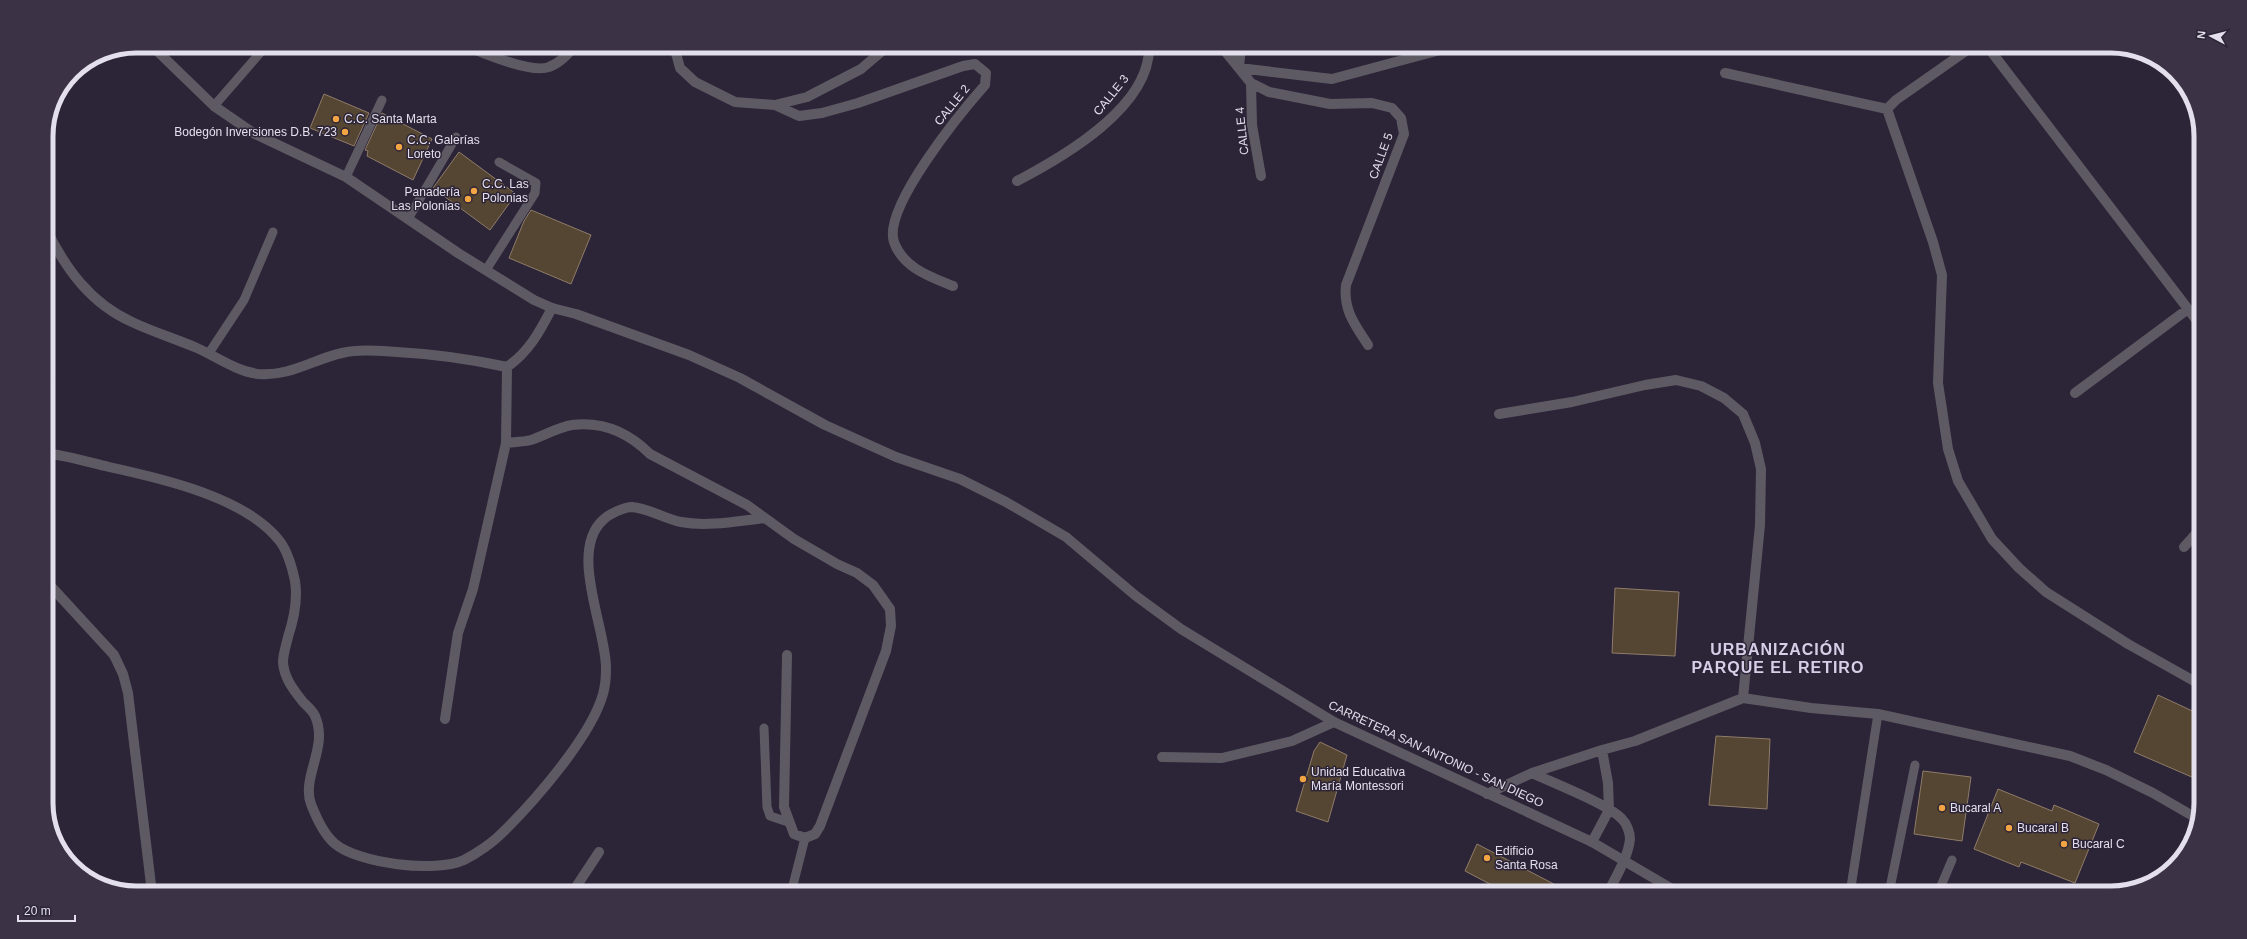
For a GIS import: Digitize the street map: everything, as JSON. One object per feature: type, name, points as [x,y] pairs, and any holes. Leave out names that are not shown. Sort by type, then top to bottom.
[{"type":"street","name":"CARRETERA SAN ANTONIO - SAN DIEGO","points":[[159,53],[214,106],[254,134],[346,177],[408,219],[534,300],[552,308],[576,314],[689,355],[740,378],[825,425],[896,457],[960,479],[1006,502],[1066,537],[1136,596],[1180,629],[1334,722],[1592,842],[1667,886]]},
{"type":"street","points":[[483,53],[523,66],[548,68],[562,60],[568,53]]},
{"type":"street","points":[[676,53],[680,68],[695,82],[735,102],[775,106],[807,97],[861,69],[880,53]]},
{"type":"street","name":"CALLE 3","points":[[1017,181],[1078,146],[1113,118],[1143,76],[1150,53]]},
{"type":"street","points":[[1227,53],[1251,83]]},
{"type":"street","points":[[1240,68],[1241,53]]},
{"type":"street","points":[[1240,68],[1332,80],[1430,53]]},
{"type":"street","points":[[1887,109],[1896,100],[1963,53]]},
{"type":"street","points":[[1992,53],[2194,317]]},
{"type":"street","name":"CALLE 2","points":[[775,106],[799,116],[822,113],[858,103],[963,66],[974,64],[986,73],[985,85],[928,157],[894,224],[894,242],[904,260],[922,273],[953,286]]},
{"type":"street","points":[[1725,73],[1887,109]]},
{"type":"street","name":"CALLE 4","points":[[1251,83],[1252,125],[1261,176]]},
{"type":"street","name":"CALLE 5","points":[[1251,83],[1269,92],[1297,99],[1330,104],[1372,103],[1392,108],[1401,118],[1404,134],[1346,285],[1344,297],[1348,315],[1368,346]]},
{"type":"street","points":[[1887,109],[1933,242],[1942,275],[1938,383],[1948,449],[1958,481],[1992,539],[2019,568],[2046,592],[2128,644],[2194,681]]},
{"type":"street","points":[[53,242],[71,274],[89,292],[132,322],[172,336],[231,365],[258,374],[289,372],[343,352],[368,350],[438,354],[507,367],[520,358],[533,342],[552,308]]},
{"type":"street","points":[[2075,393],[2188,309]]},
{"type":"street","points":[[445,719],[458,633],[474,589],[506,443],[507,367]]},
{"type":"street","points":[[1499,414],[1572,402],[1645,385],[1676,380],[1701,386],[1724,398],[1743,414],[1755,443],[1761,470],[1760,525],[1743,698]]},
{"type":"street","points":[[506,443],[530,440],[571,425],[592,425],[616,429],[640,443],[650,454],[747,505],[837,564],[857,573],[873,585],[890,609],[891,626],[886,650],[820,826],[815,834],[805,838],[794,834],[788,822],[784,807],[787,656]]},
{"type":"street","points":[[53,455],[150,476],[221,499],[254,518],[278,539],[286,554],[295,582],[296,606],[283,656],[284,667],[287,680],[315,714],[320,738],[311,785],[310,800],[327,835],[336,844],[351,852],[373,859],[433,867],[464,860],[499,836],[529,804],[577,745],[592,721],[603,693],[606,668],[589,575],[589,553],[593,535],[599,522],[608,515],[630,507],[684,522],[765,518]]},
{"type":"street","points":[[2184,547],[2194,536]]},
{"type":"street","points":[[53,589],[114,656],[123,674],[128,693],[151,886]]},
{"type":"street","points":[[1487,794],[1532,773],[1635,741],[1743,698],[1811,708],[1878,714],[2070,756],[2106,770],[2153,793],[2193,816]]},
{"type":"street","points":[[1162,757],[1222,758],[1292,741],[1334,722]]},
{"type":"street","points":[[1592,842],[1609,810],[1608,782],[1602,750]]},
{"type":"street","points":[[1532,773],[1609,810],[1623,820],[1630,838],[1624,860],[1611,886]]},
{"type":"street","points":[[577,886],[599,852]]},
{"type":"lane","points":[[214,106],[260,53]]},
{"type":"lane","points":[[346,177],[382,100]]},
{"type":"lane","points":[[408,219],[456,137]]},
{"type":"lane","points":[[486,270],[535,193],[536,183],[499,162]]},
{"type":"lane","points":[[209,353],[244,300],[273,232]]},
{"type":"lane","points":[[1851,886],[1878,714]]},
{"type":"lane","points":[[764,728],[767,807],[770,816],[788,822]]},
{"type":"lane","points":[[1890,886],[1915,765]]},
{"type":"lane","points":[[793,886],[805,838]]},
{"type":"lane","points":[[1941,886],[1952,860]]},
{"type":"building","name":"C.C. Santa Marta","points":[[324,94],[369,113],[354,146],[310,128]]},
{"type":"building","name":"C.C. Galerías Loreto","points":[[382,113],[432,139],[413,180],[367,156],[368,151],[365,150]]},
{"type":"building","name":"C.C. Las Polonias","points":[[459,152],[516,194],[490,230],[433,188]]},
{"type":"building","points":[[531,210],[591,235],[571,284],[509,258],[524,221]]},
{"type":"building","points":[[1615,588],[1679,592],[1675,656],[1612,653]]},
{"type":"building","points":[[2158,695],[2194,712],[2194,778],[2134,752]]},
{"type":"building","points":[[1716,736],[1770,739],[1767,809],[1709,805]]},
{"type":"building","points":[[1320,742],[1347,755],[1328,822],[1296,811],[1314,751]]},
{"type":"building","name":"Bucaral A","points":[[1923,771],[1971,777],[1962,841],[1914,834]]},
{"type":"building","points":[[1998,789],[2052,811],[2054,805],[2099,824],[2075,883],[2021,862],[2019,867],[1974,849]]},
{"type":"building","name":"Edificio Santa Rosa","points":[[1477,844],[1558,886],[1494,886],[1465,871]]},
{"type":"place","name":"C.C. Santa Marta","points":[[336,119]]},
{"type":"place","name":"Bodegón Inversiones D.B. 723","points":[[345,132]]},
{"type":"place","name":"C.C. Galerías Loreto","points":[[399,147]]},
{"type":"place","name":"C.C. Las Polonias","points":[[474,191]]},
{"type":"place","name":"Panadería Las Polonias","points":[[468,199]]},
{"type":"place","name":"Unidad Educativa María Montessori","points":[[1303,779]]},
{"type":"place","name":"Bucaral A","points":[[1942,808]]},
{"type":"place","name":"Bucaral B","points":[[2009,828]]},
{"type":"place","name":"Bucaral C","points":[[2064,844]]},
{"type":"place","name":"Edificio Santa Rosa","points":[[1487,858]]},
{"type":"district","name":"URBANIZACIÓN PARQUE EL RETIRO","points":[[1778,658]]}]
